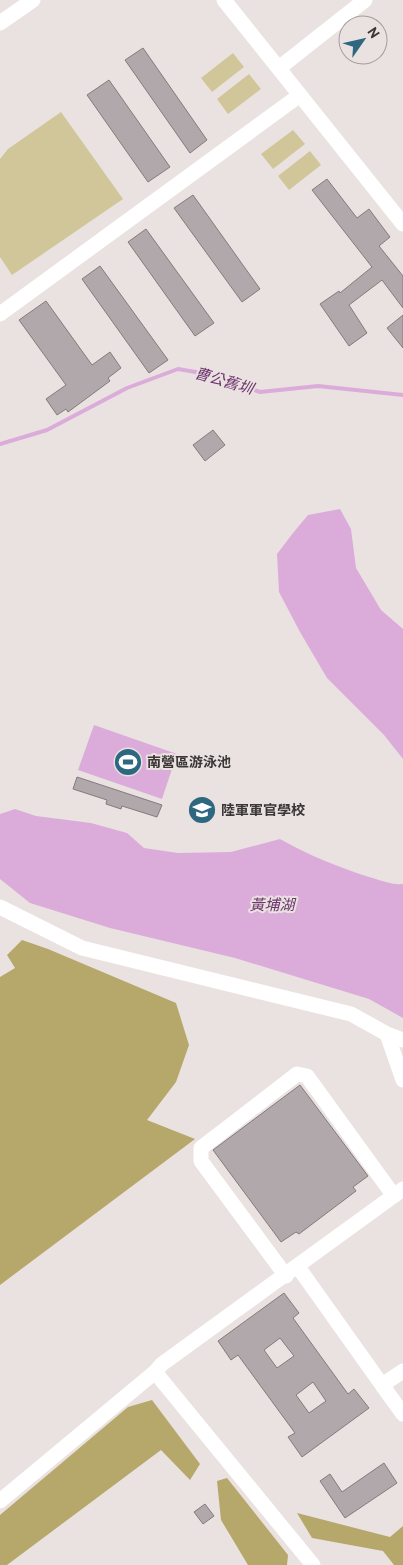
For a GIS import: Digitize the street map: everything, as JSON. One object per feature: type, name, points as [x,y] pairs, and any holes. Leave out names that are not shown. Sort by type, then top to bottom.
[{"type":"street","points":[[0,23],[33,0]]},
{"type":"street","points":[[224,0],[403,224]]},
{"type":"street","points":[[279,68],[365,0]]},
{"type":"street","points":[[0,314],[300,95]]},
{"type":"street","points":[[0,907],[82,948],[351,1014],[387,1034],[403,1040]]},
{"type":"street","points":[[387,1034],[403,1080]]},
{"type":"street","points":[[0,1501],[155,1372],[162,1364],[292,1272],[398,1193],[307,1076],[298,1074],[201,1148],[201,1161],[292,1272],[403,1414]]},
{"type":"street","points":[[382,1385],[403,1371]]},
{"type":"street","points":[[155,1372],[313,1565]]},
{"type":"shaded area","points":[[233,53],[244,67],[212,92],[201,78]]},
{"type":"shaded area","points":[[249,74],[261,89],[228,114],[217,99]]},
{"type":"shaded area","points":[[61,112],[123,199],[12,275],[0,257],[0,159],[8,149]]},
{"type":"shaded area","points":[[293,130],[305,144],[273,169],[261,154]]},
{"type":"shaded area","points":[[310,151],[321,165],[289,190],[278,176]]},
{"type":"shaded area","points":[[22,940],[48,949],[176,1003],[189,1045],[176,1082],[147,1120],[195,1139],[0,1285],[0,977],[15,968],[7,955]]},
{"type":"shaded area","points":[[152,1400],[200,1464],[190,1480],[161,1450],[7,1565],[0,1565],[0,1515],[128,1407]]},
{"type":"shaded area","points":[[227,1478],[288,1555],[287,1565],[248,1565],[221,1520],[217,1481]]},
{"type":"shaded area","points":[[297,1513],[390,1537],[403,1526],[403,1565],[394,1565],[383,1551],[312,1538]]},
{"type":"water","points":[[340,509],[351,529],[356,568],[381,610],[403,629],[403,759],[384,735],[327,678],[279,592],[277,554],[308,515]]},
{"type":"water","name":"南營區游泳池","points":[[94,725],[177,754],[162,799],[78,770]]},
{"type":"water","name":"黃埔湖","points":[[15,809],[36,816],[91,823],[127,833],[144,848],[178,853],[231,852],[280,839],[346,869],[386,882],[403,884],[403,1018],[369,999],[235,958],[110,928],[30,903],[0,879],[0,814]]},
{"type":"building","points":[[143,48],[207,140],[190,153],[125,60]]},
{"type":"building","points":[[109,80],[170,167],[148,182],[87,95]]},
{"type":"building","points":[[327,179],[357,218],[369,209],[390,237],[379,246],[403,276],[403,308],[382,280],[349,305],[367,333],[349,346],[320,304],[339,291],[340,293],[372,267],[312,190]]},
{"type":"building","points":[[193,195],[260,289],[242,302],[174,208]]},
{"type":"building","points":[[146,229],[214,323],[195,336],[128,242]]},
{"type":"building","points":[[100,266],[168,360],[149,373],[82,279]]},
{"type":"building","points":[[46,301],[92,365],[110,352],[121,368],[108,378],[110,381],[68,412],[66,409],[57,415],[46,399],[66,385],[19,320]]},
{"type":"building","points":[[403,315],[403,348],[387,328]]},
{"type":"building","points":[[213,430],[225,445],[205,461],[193,445]]},
{"type":"building","points":[[77,777],[162,805],[157,817],[122,806],[121,809],[106,804],[107,800],[73,789]]},
{"type":"building","points":[[300,1085],[368,1176],[353,1187],[356,1191],[299,1234],[296,1232],[281,1242],[213,1150]]},
{"type":"building","points":[[284,1293],[299,1313],[293,1318],[348,1394],[354,1389],[369,1408],[302,1457],[288,1437],[295,1433],[238,1355],[231,1360],[218,1341]],"holes":[[[280,1338],[294,1356],[277,1368],[264,1350]],[[313,1382],[326,1401],[309,1413],[296,1395]]]},
{"type":"building","points":[[384,1463],[397,1483],[345,1518],[320,1481],[330,1474],[342,1492]]},
{"type":"building","points":[[205,1504],[214,1516],[203,1524],[194,1512]]},
{"type":"waterway","name":"曹公舊圳","points":[[0,444],[47,430],[127,388],[178,369],[207,374],[260,392],[318,386],[403,395]]},
{"type":"place","name":"南營區游泳池","points":[[128,762]]},
{"type":"place","name":"陸軍軍官學校","points":[[202,810]]}]
